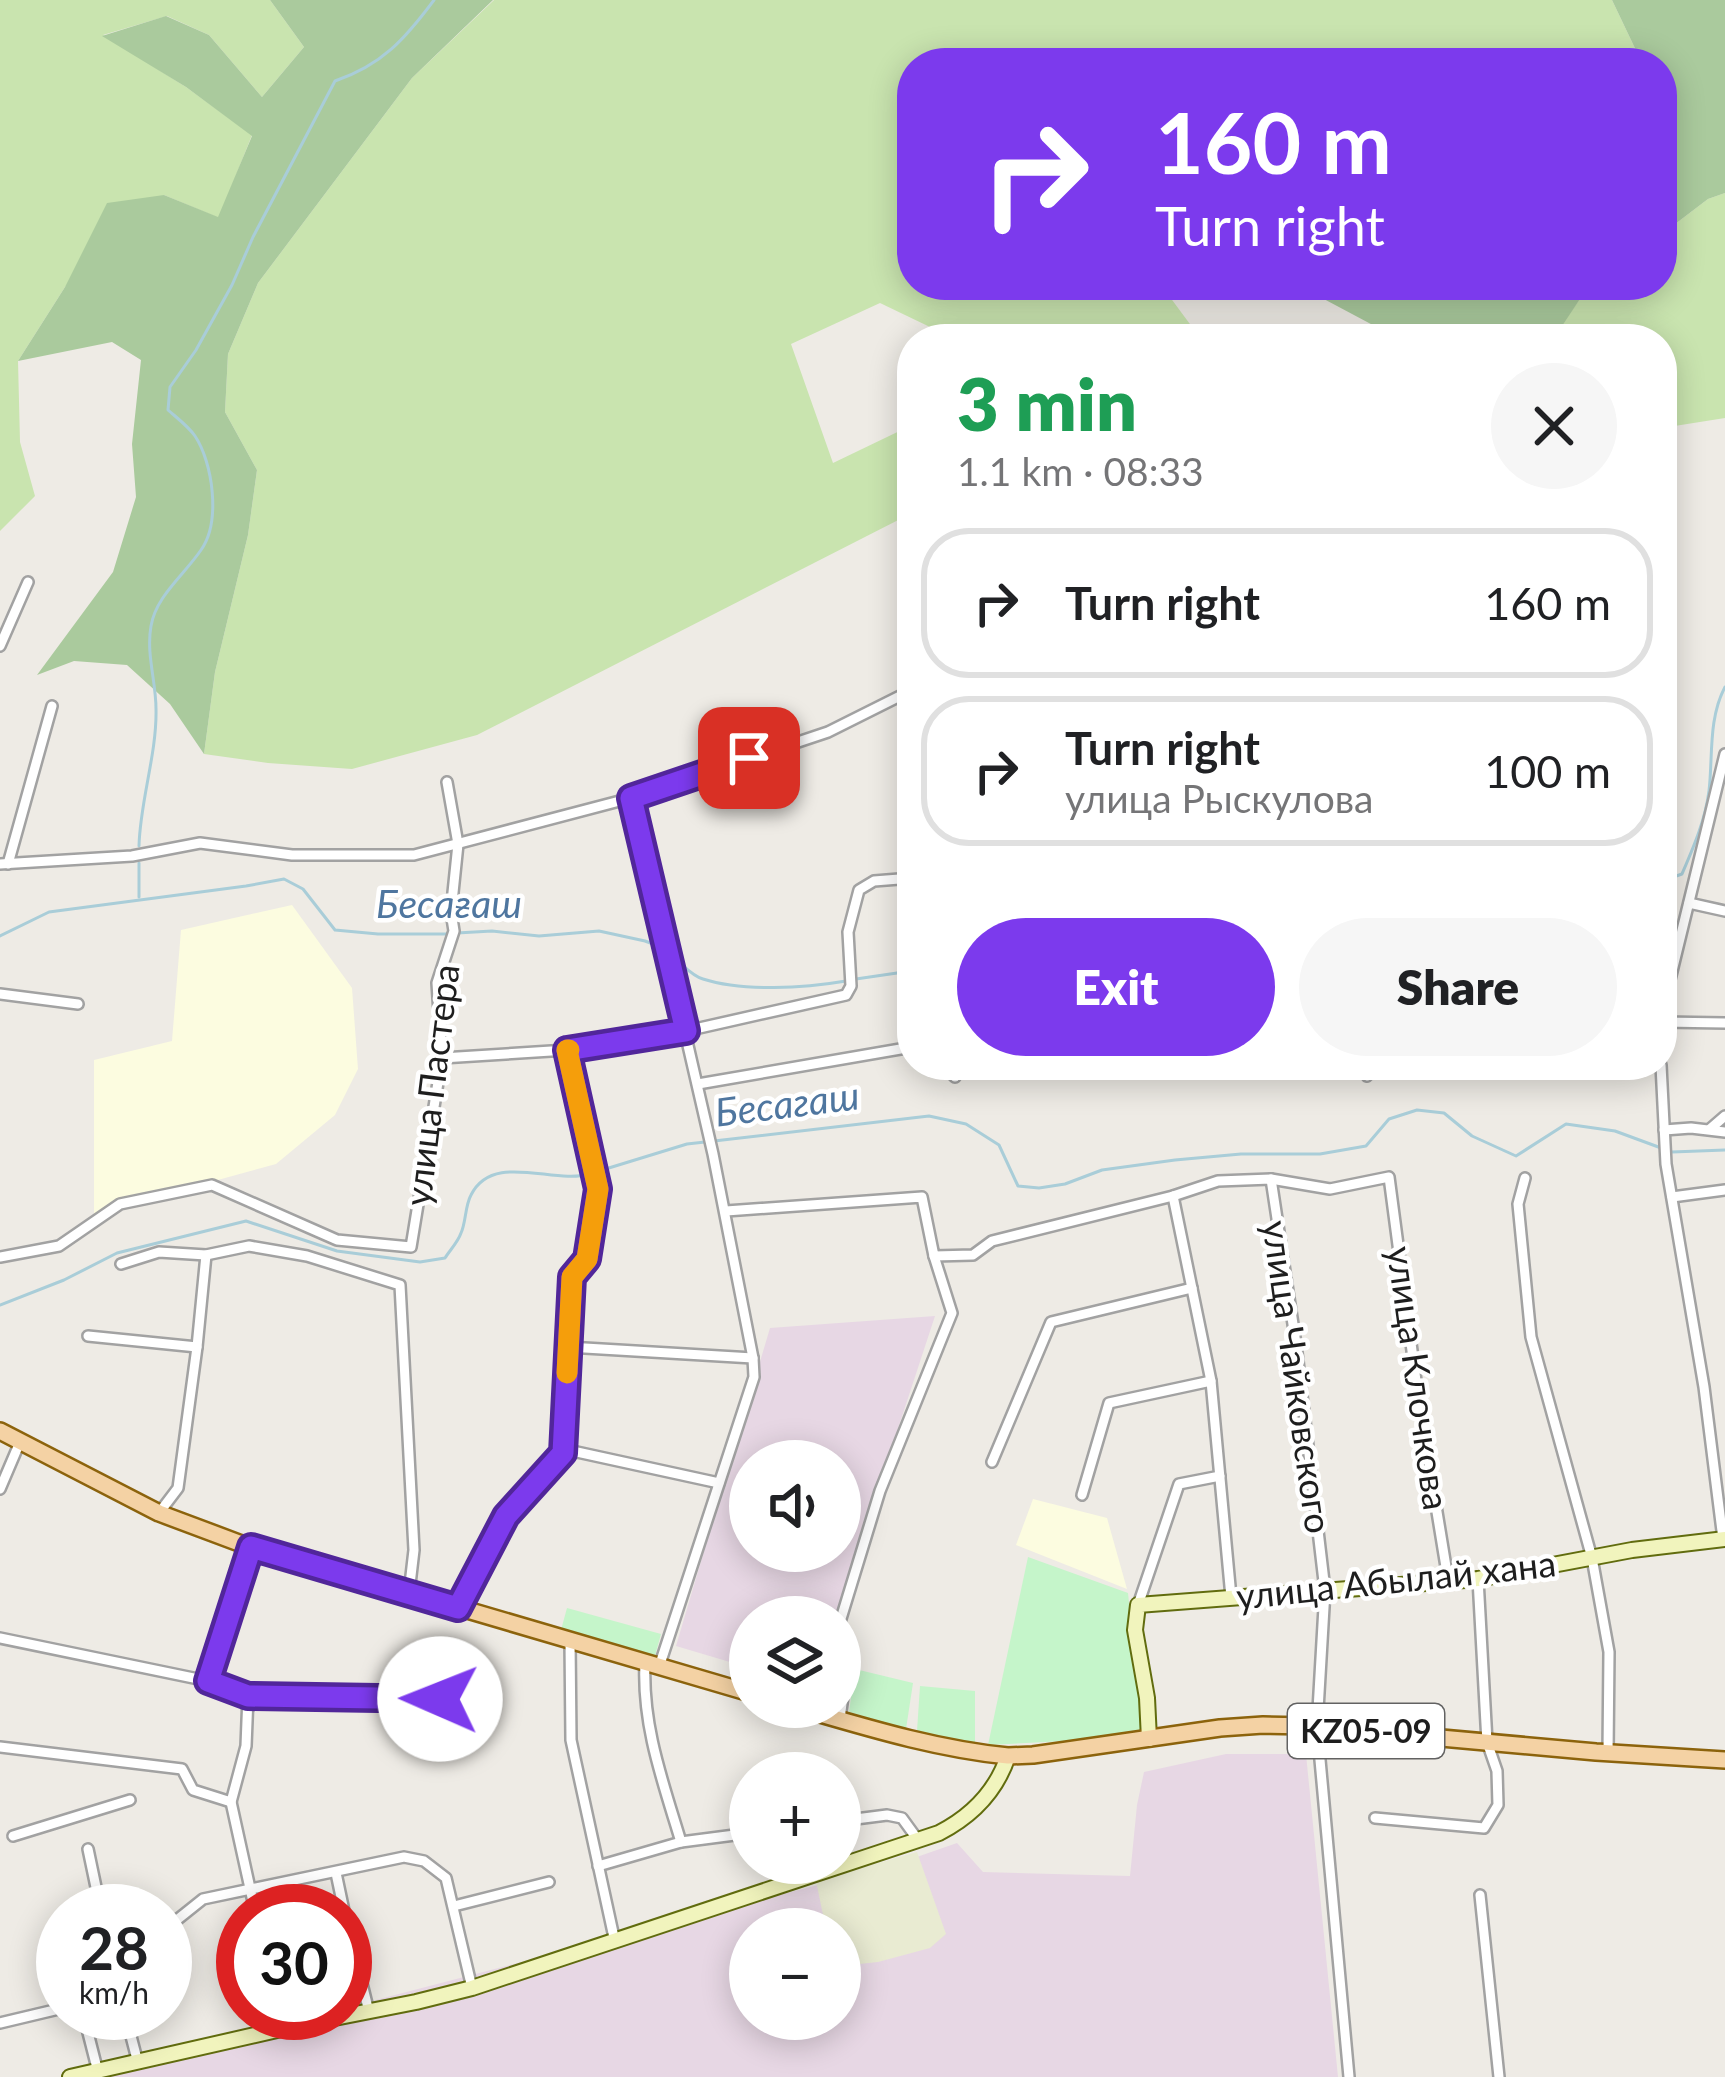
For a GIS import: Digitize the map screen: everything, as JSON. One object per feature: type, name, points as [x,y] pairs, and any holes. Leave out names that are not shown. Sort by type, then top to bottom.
[{"type":"main road","points":[[0,1431],[159,1513],[251,1547],[729,1688]]},
{"type":"main road","name":"улица Абылай хана","points":[[1138,1605],[1478,1579],[1724,1539]]},
{"type":"main road","points":[[1138,1605],[1135,1630],[1149,1738]]},
{"type":"main road","name":"KZ05-09","points":[[861,1725],[980,1754],[1008,1756],[1263,1725],[1725,1760]]},
{"type":"main road","points":[[372,2012],[472,1988],[939,1833],[970,1815],[1002,1774],[1008,1756]]},
{"type":"main road","points":[[70,2077],[235,2040]]},
{"type":"street","points":[[0,646],[28,582]]},
{"type":"street","points":[[52,706],[4,864],[132,856],[200,843],[292,855],[414,855],[631,798],[828,731],[897,697]]},
{"type":"street","points":[[1677,947],[1720,794],[1725,754]]},
{"type":"street","name":"улица Пастера","points":[[0,1257],[59,1246],[120,1204],[212,1185],[337,1240],[412,1247],[442,1058],[437,983],[454,931],[451,912],[458,844],[447,782]]},
{"type":"street","points":[[631,798],[726,1211],[754,1377],[643,1696],[650,1740],[680,1842]]},
{"type":"street","points":[[442,1058],[567,1050],[686,1031],[846,994],[851,986],[848,932],[859,890],[874,881],[897,879]]},
{"type":"street","points":[[1689,903],[1725,911]]},
{"type":"street","points":[[0,994],[77,1004]]},
{"type":"street","points":[[1677,1022],[1725,1023]]},
{"type":"street","points":[[458,1608],[506,1516],[563,1453],[572,1277],[587,1259],[598,1189],[567,1050]]},
{"type":"street","points":[[698,1084],[897,1050]]},
{"type":"street","points":[[1662,1080],[1666,1164],[1724,1539]]},
{"type":"street","points":[[1710,1129],[1725,1116]]},
{"type":"street","points":[[1664,1135],[1710,1129],[1725,1132]]},
{"type":"street","name":"улица Клочкова","points":[[1271,1179],[1330,1190],[1389,1177],[1448,1579]]},
{"type":"street","points":[[1525,1178],[1518,1204],[1531,1337],[1592,1558],[1609,1652],[1608,1753]]},
{"type":"street","points":[[934,1256],[973,1255],[992,1241],[1218,1181],[1271,1179]]},
{"type":"street","name":"улица Чайковского","points":[[1271,1179],[1325,1590],[1317,1727],[1349,2077]]},
{"type":"street","points":[[1672,1198],[1725,1190]]},
{"type":"street","points":[[1174,1196],[1211,1381],[1231,1597]]},
{"type":"street","points":[[726,1211],[922,1197],[952,1313],[880,1491],[848,1596]]},
{"type":"street","points":[[121,1264],[159,1252],[206,1255],[249,1246],[307,1256],[400,1285],[414,1550],[409,1593]]},
{"type":"street","points":[[159,1513],[178,1488],[206,1255]]},
{"type":"street","points":[[992,1462],[1051,1322],[1192,1288]]},
{"type":"street","points":[[88,1336],[197,1347]]},
{"type":"street","points":[[568,1347],[753,1358]]},
{"type":"street","points":[[1082,1495],[1109,1403],[1211,1381]]},
{"type":"street","points":[[0,1489],[20,1442]]},
{"type":"street","points":[[563,1453],[577,1452],[719,1483]]},
{"type":"street","points":[[1138,1605],[1179,1484],[1220,1476]]},
{"type":"street","points":[[208,1681],[251,1547]]},
{"type":"street","points":[[1375,1818],[1484,1828],[1498,1805],[1497,1771],[1487,1742],[1478,1579]]},
{"type":"street","points":[[0,1638],[208,1681],[248,1696],[454,1700],[472,1720]]},
{"type":"street","points":[[571,1641],[571,1740],[615,1942]]},
{"type":"street","points":[[248,1696],[246,1746],[231,1802],[249,1884]]},
{"type":"street","points":[[0,1747],[182,1769],[193,1790],[231,1802]]},
{"type":"street","points":[[13,1836],[130,1800]]},
{"type":"street","points":[[861,1818],[902,1818],[918,1840]]},
{"type":"street","points":[[598,1865],[680,1842],[729,1836]]},
{"type":"street","points":[[88,1849],[95,1884]]},
{"type":"street","points":[[273,1884],[404,1857],[424,1861],[446,1878],[472,1988]]},
{"type":"street","points":[[335,1873],[338,1884]]},
{"type":"street","points":[[454,1906],[549,1882]]},
{"type":"street","points":[[1480,1895],[1499,2077]]},
{"type":"street","points":[[0,2023],[36,2014]]},
{"type":"street","points":[[90,2040],[98,2072]]},
{"type":"street","points":[[132,2040],[138,2063]]},
{"type":"shaded area","points":[[292,905],[352,988],[358,1069],[335,1115],[276,1164],[94,1214],[94,1060],[172,1041],[181,930]]},
{"type":"shaded area","points":[[935,1316],[861,1541],[861,1440],[737,1440],[770,1328]]},
{"type":"shaded area","points":[[729,1467],[729,1572],[851,1572],[843,1596],[729,1596],[729,1662],[676,1646]]},
{"type":"shaded area","points":[[1033,1499],[1107,1518],[1127,1589],[1016,1545]]},
{"type":"shaded area","points":[[1226,1754],[1306,1754],[1338,2077],[79,2077],[221,2040],[372,2040],[372,2001],[729,1908],[729,2040],[861,2040],[861,1908],[730,1908],[822,1884],[861,1884],[861,1874],[957,1843],[983,1872],[1130,1876],[1144,1772]]},
{"type":"shaded area","points":[[917,1852],[946,1934],[930,1948],[861,1964],[861,1908],[822,1908],[817,1884],[861,1884],[861,1868]]},
{"type":"green space","points":[[0,0],[270,0],[304,47],[262,97],[209,35],[167,16],[103,35],[252,135],[219,218],[164,195],[65,287],[18,361],[20,442],[35,496],[0,531]]},
{"type":"green space","points":[[270,0],[493,0],[412,78],[258,283],[228,354],[225,412],[257,470],[248,535],[215,672],[204,754],[170,704],[127,665],[74,661],[37,675],[113,572],[136,497],[132,444],[141,360],[112,342],[18,361],[65,287],[107,203],[164,195],[218,217],[252,136],[186,87],[102,36],[166,16],[209,35],[262,97],[304,47]]},
{"type":"green space","points":[[494,0],[1612,0],[1635,48],[897,48],[897,300],[1172,300],[1190,324],[924,324],[880,303],[791,344],[833,463],[897,432],[897,521],[477,735],[352,769],[204,754],[215,672],[248,535],[257,470],[225,412],[228,354],[258,283],[412,78]]},
{"type":"green space","points":[[1612,0],[1725,0],[1725,193],[1708,199],[1677,223],[1677,48],[1635,48]]},
{"type":"green space","points":[[1725,193],[1725,418],[1677,426],[1677,324],[1562,324],[1579,300],[1677,300],[1677,223],[1708,199]]},
{"type":"green space","points":[[1326,300],[1579,300],[1563,324],[1371,324]]},
{"type":"green space","points":[[1028,1557],[1128,1593],[1143,1737],[988,1745]]},
{"type":"green space","points":[[567,1608],[661,1634],[655,1656],[561,1630]]},
{"type":"green space","points":[[861,1670],[913,1683],[906,1729],[861,1716]]},
{"type":"green space","points":[[920,1686],[975,1691],[975,1745],[917,1731]]},
{"type":"waterway","points":[[139,846],[156,726],[151,626],[165,595],[201,550],[213,509],[201,448],[186,425],[168,410],[170,387],[232,285],[335,81],[391,49],[434,0]]},
{"type":"waterway","name":"Бесағаш","points":[[1677,876],[1682,874],[1702,823],[1714,725],[1725,687]]},
{"type":"waterway","points":[[139,863],[139,897]]},
{"type":"waterway","name":"Бесағаш","points":[[0,936],[49,912],[284,879],[303,889],[335,930],[448,934]]},
{"type":"waterway","name":"Бесағаш","points":[[457,933],[539,936],[599,931],[661,947]]},
{"type":"waterway","name":"Бесағаш","points":[[673,957],[699,977],[736,986],[846,981]]},
{"type":"waterway","name":"Бесағаш","points":[[856,979],[897,973]]},
{"type":"waterway","name":"Бесагаш","points":[[714,1141],[929,1116],[966,1124],[999,1145],[1018,1186],[1039,1188],[1102,1170],[1175,1160],[1320,1154],[1366,1146],[1389,1119],[1417,1110],[1444,1113],[1472,1136],[1516,1156],[1566,1124],[1615,1131],[1672,1152],[1725,1150]]},
{"type":"waterway","name":"Бесагаш","points":[[599,1171],[705,1142]]},
{"type":"waterway","name":"Бесагаш","points":[[0,1305],[117,1253],[246,1221],[337,1251],[420,1262],[445,1258],[460,1236],[469,1199],[481,1182],[509,1172],[589,1174]]},
{"type":"slow traffic","points":[[567,1373],[572,1277],[587,1259],[598,1189],[569,1050]]},
{"type":"route","points":[[440,1699],[248,1696],[208,1681],[251,1547],[458,1608],[506,1516],[563,1453],[572,1277],[587,1259],[598,1189],[567,1050],[686,1031],[631,798],[749,758]]}]
